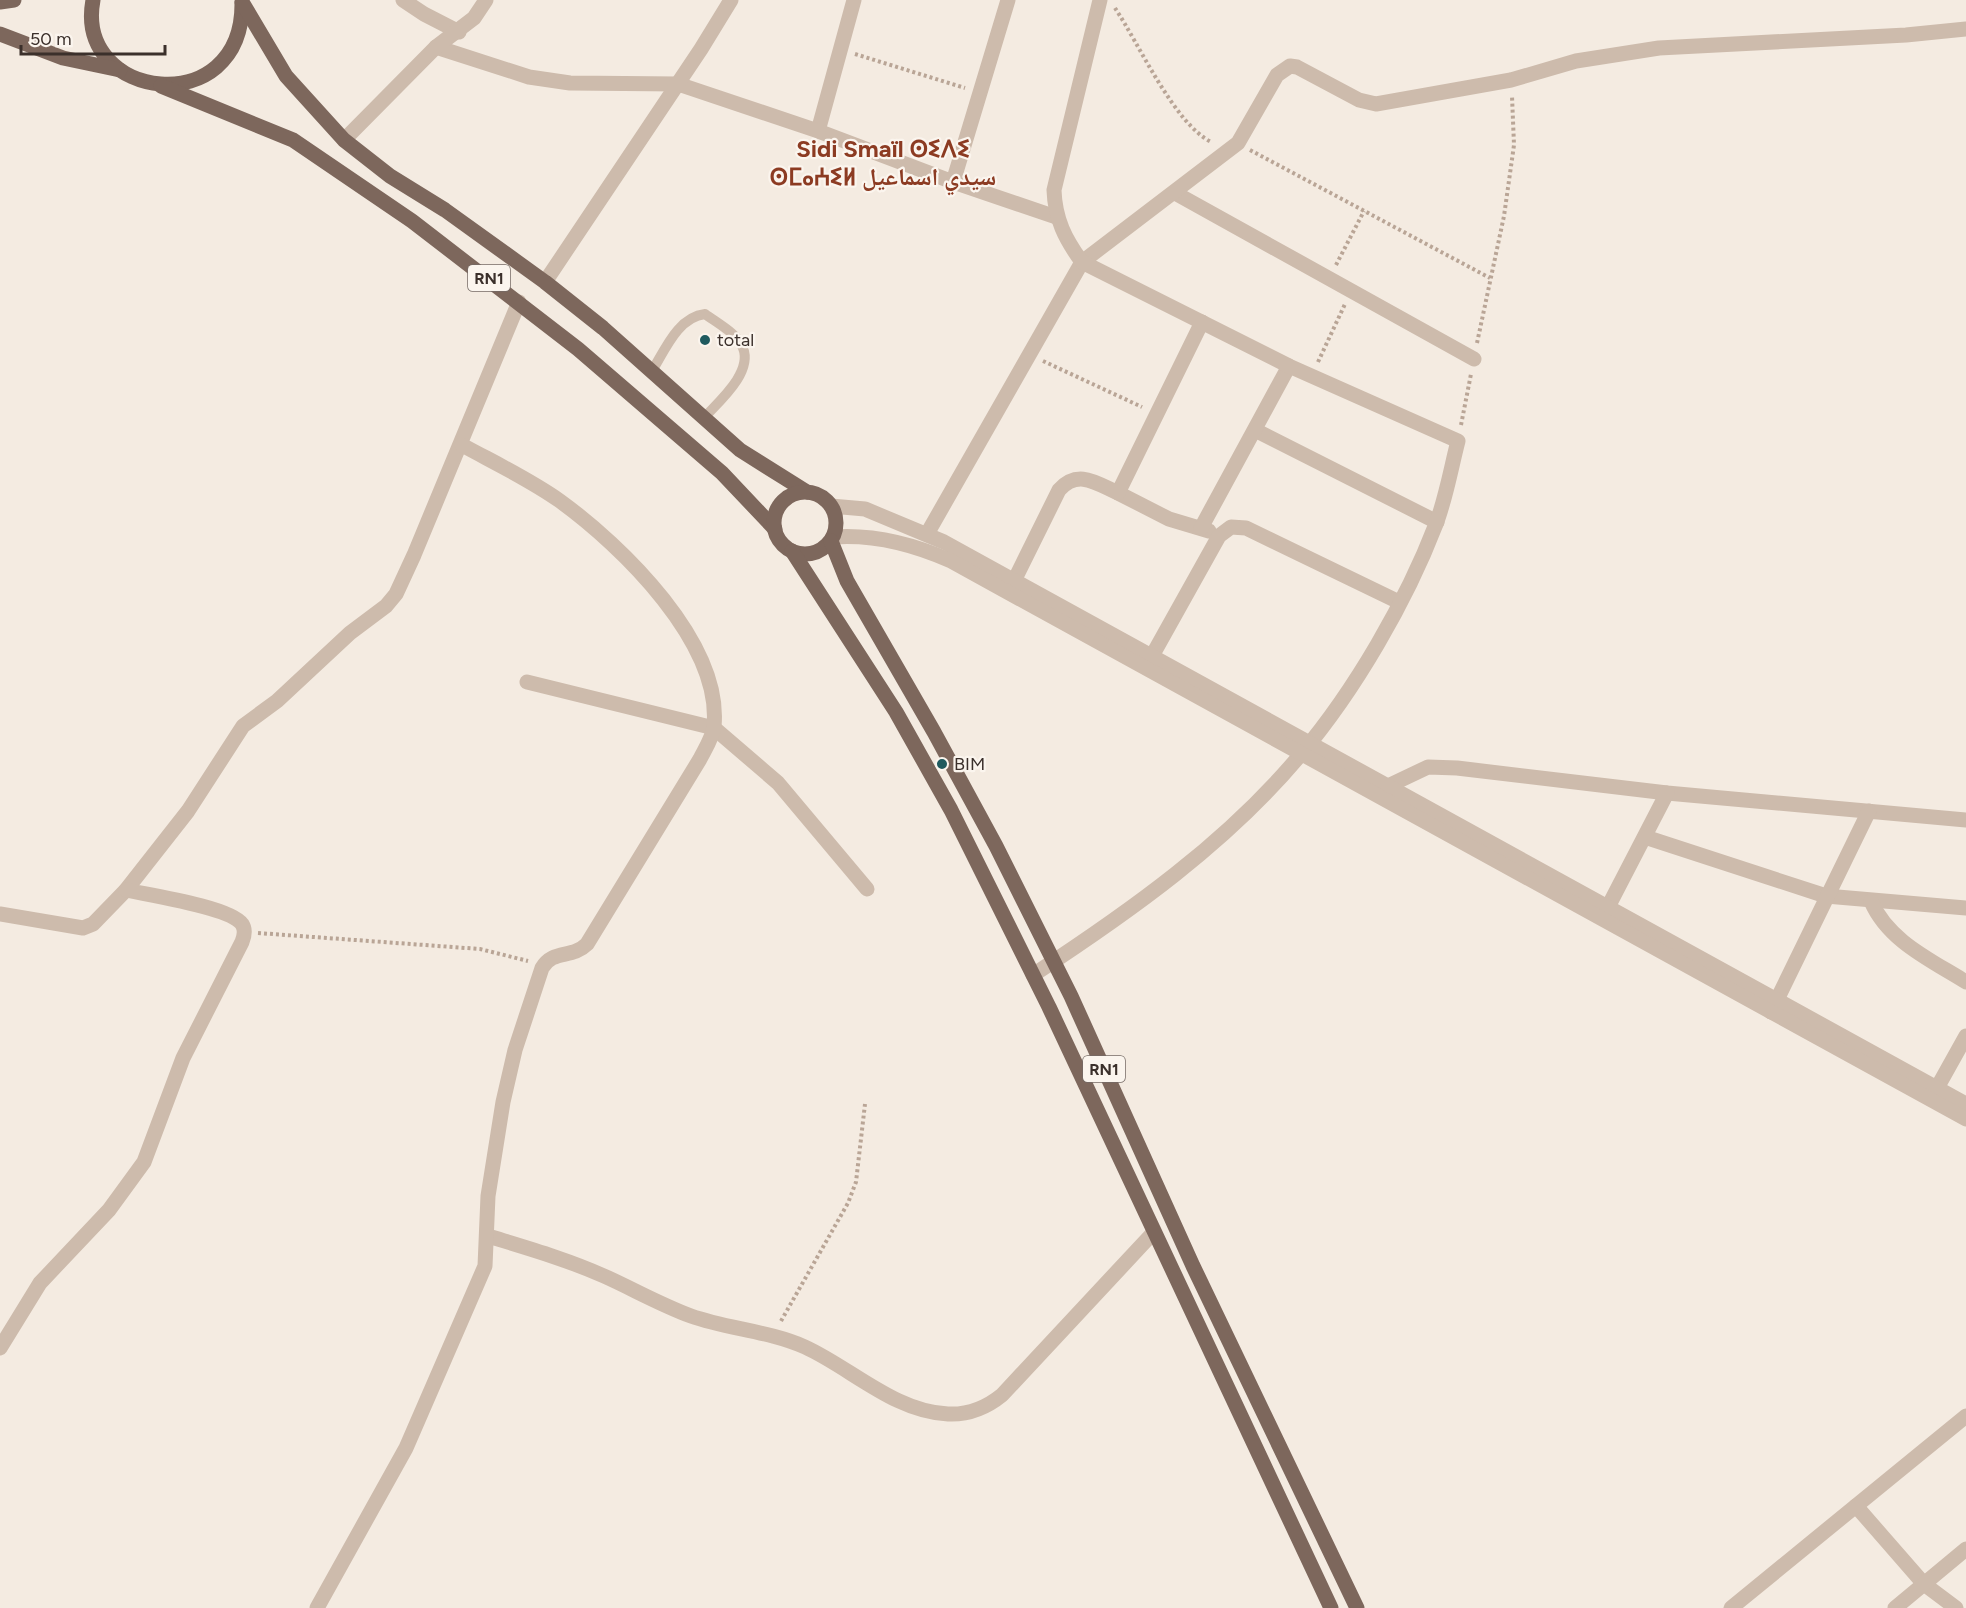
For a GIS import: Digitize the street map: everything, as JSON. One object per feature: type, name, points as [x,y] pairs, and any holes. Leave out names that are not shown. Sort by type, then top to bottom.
[{"type":"main road","points":[[0,2],[14,0]]},
{"type":"main road","name":"RN1","points":[[93,0],[92,20],[96,34],[102,48],[121,70],[147,84],[161,86],[271,129],[315,153],[422,228],[519,302],[722,473],[775,529],[784,545],[792,551],[871,673],[924,761],[1032,975],[1331,1608]]},
{"type":"main road","name":"RN1","points":[[161,86],[191,82],[222,63],[235,45],[240,31],[242,1]]},
{"type":"main road","name":"RN1","points":[[242,1],[286,76],[345,140],[390,176],[454,216],[545,282],[755,460],[807,492],[825,499],[831,506],[836,521],[832,539],[847,581],[945,753],[1053,961],[1193,1266],[1357,1608]]},
{"type":"main road","points":[[0,34],[63,58],[121,70]]},
{"type":"main road","points":[[775,529],[777,511],[782,503],[798,493],[807,492]]},
{"type":"main road","points":[[792,551],[809,554],[817,552],[832,539]]},
{"type":"street","points":[[403,0],[459,32]]},
{"type":"street","points":[[345,140],[436,47],[459,32],[474,18],[486,0]]},
{"type":"street","points":[[545,282],[678,84],[731,0]]},
{"type":"street","points":[[818,131],[855,0]]},
{"type":"street","points":[[953,182],[1008,0]]},
{"type":"street","points":[[1032,975],[1108,925],[1202,850],[1243,814],[1305,748],[1354,679],[1399,602],[1437,522],[1458,441],[1289,366],[1082,262],[1070,246],[1056,217],[1054,190],[1100,0]]},
{"type":"street","points":[[927,534],[1082,262],[1238,143],[1277,75],[1290,66],[1297,67],[1359,100],[1376,104],[1511,80],[1576,61],[1659,48],[1906,35],[1966,29]]},
{"type":"street","points":[[436,47],[530,77],[570,83],[678,84],[818,131],[953,182],[1056,217]]},
{"type":"street","points":[[1175,193],[1474,359]]},
{"type":"street","points":[[0,914],[83,928],[93,924],[126,890],[188,811],[243,726],[278,700],[350,633],[386,606],[396,594],[462,445],[519,302]]},
{"type":"street","points":[[1118,494],[1202,322]]},
{"type":"street","points":[[1201,528],[1289,366]]},
{"type":"street","points":[[1255,430],[1437,522]]},
{"type":"street","points":[[317,1608],[406,1448],[485,1266],[488,1196],[502,1102],[515,1050],[546,959],[554,955],[579,952],[587,944],[690,777],[714,728],[714,705],[706,668],[694,642],[640,573],[618,549],[560,501],[462,445]]},
{"type":"street","points":[[1014,581],[1059,490],[1074,478],[1085,478],[1169,519],[1219,536]]},
{"type":"street","points":[[831,506],[865,509],[927,534],[1152,656],[1305,748],[1388,786],[1608,907],[1966,1119]]},
{"type":"street","points":[[1152,656],[1219,536],[1230,527],[1246,528],[1399,602]]},
{"type":"street","points":[[832,539],[891,540],[942,557],[1305,748],[1774,1006],[1966,1104]]},
{"type":"street","points":[[527,682],[714,728],[778,783],[867,889]]},
{"type":"street","points":[[1388,786],[1428,767],[1457,768],[1667,793],[1966,820]]},
{"type":"street","points":[[1608,907],[1667,793]]},
{"type":"street","points":[[1774,1006],[1869,811]]},
{"type":"street","points":[[1645,837],[1826,896],[1966,908]]},
{"type":"street","points":[[0,1348],[40,1282],[109,1210],[144,1162],[183,1058],[245,932],[243,925],[223,913],[126,890]]},
{"type":"street","points":[[1871,901],[1877,916],[1899,939],[1966,982]]},
{"type":"street","points":[[1937,1088],[1966,1036]]},
{"type":"street","points":[[488,1236],[564,1260],[693,1317],[802,1346],[834,1361],[901,1403],[946,1414],[969,1412],[987,1407],[1002,1395],[1153,1233]]},
{"type":"street","points":[[1731,1608],[1966,1416]]},
{"type":"street","points":[[1856,1506],[1924,1584],[1956,1608]]},
{"type":"street","points":[[1895,1608],[1966,1549]]},
{"type":"lane","points":[[652,371],[685,321],[695,315],[705,314],[736,338],[743,348],[746,363],[734,383],[704,419]]},
{"type":"path","points":[[1109,0],[1186,120],[1210,142],[1238,143],[1490,278]]},
{"type":"path","points":[[841,50],[980,92]]},
{"type":"path","points":[[1458,441],[1504,216],[1514,145],[1511,80]]},
{"type":"path","points":[[1329,279],[1364,210]]},
{"type":"path","points":[[1312,376],[1350,292]]},
{"type":"path","points":[[1029,355],[1157,413]]},
{"type":"path","points":[[245,932],[480,949],[519,957],[542,968]]},
{"type":"path","points":[[772,1337],[848,1203],[856,1182],[865,1104]]},
{"type":"place","name":"total","points":[[705,340]]},
{"type":"place","name":"BIM","points":[[942,764]]},
{"type":"district","name":"Sidi Smaïl ⵙⵉⴷⵉ ⵙⵎⴰⵄⵉⵍ سيدي اسماعيل","points":[[883,163]]}]
